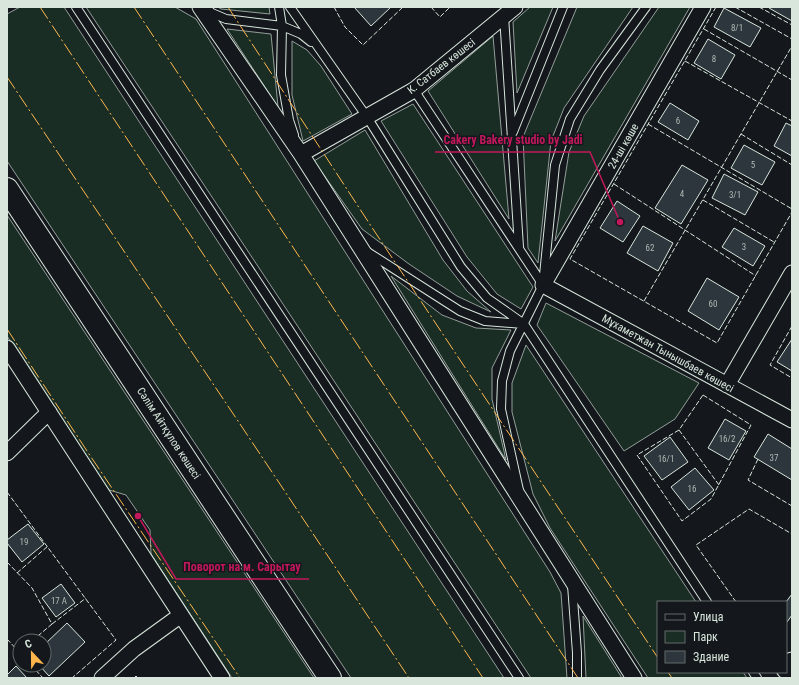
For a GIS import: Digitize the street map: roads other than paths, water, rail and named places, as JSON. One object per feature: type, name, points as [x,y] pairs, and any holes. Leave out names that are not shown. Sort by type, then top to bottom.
[{"type":"highway","name":"Сәлім Айтқұлов көшесі","points":[[7,189],[330,678]]},
{"type":"street","points":[[200,7],[301,154],[634,678]]},
{"type":"street","name":"24-ші көше","points":[[543,285],[703,7]]},
{"type":"street","name":"К. Сатбаев көшесі","points":[[301,154],[414,90],[509,11]]},
{"type":"street","points":[[727,385],[792,273]]},
{"type":"street","name":"Мұхаметжан Тынышбаев көшесі","points":[[543,285],[792,420]]},
{"type":"street","points":[[7,348],[222,678]]},
{"type":"street","points":[[7,453],[49,412]]},
{"type":"street","points":[[102,678],[134,649],[181,615]]},
{"type":"lane","points":[[76,7],[519,678]]},
{"type":"lane","points":[[191,7],[212,25]]},
{"type":"lane","points":[[205,7],[212,13],[226,19],[282,26],[301,34],[318,48]]},
{"type":"lane","points":[[280,7],[282,26],[281,75],[288,120],[301,154]]},
{"type":"lane","points":[[290,7],[367,117],[461,267],[487,298],[524,324],[706,601]]},
{"type":"lane","points":[[512,135],[563,7]]},
{"type":"lane","points":[[522,501],[501,409],[502,382],[510,351],[543,285],[555,165],[570,119],[600,70],[646,7]]},
{"type":"lane","points":[[509,11],[512,135],[519,248]]},
{"type":"lane","points":[[414,90],[543,285]]},
{"type":"lane","points":[[360,247],[460,311],[485,321],[524,324]]},
{"type":"lane","points":[[571,579],[577,652],[577,678]]},
{"type":"place","name":"Cakery Bakery studio by Jadi","points":[[620,222]]},
{"type":"place","name":"Поворот на м. Сарытау","points":[[138,516]]}]
